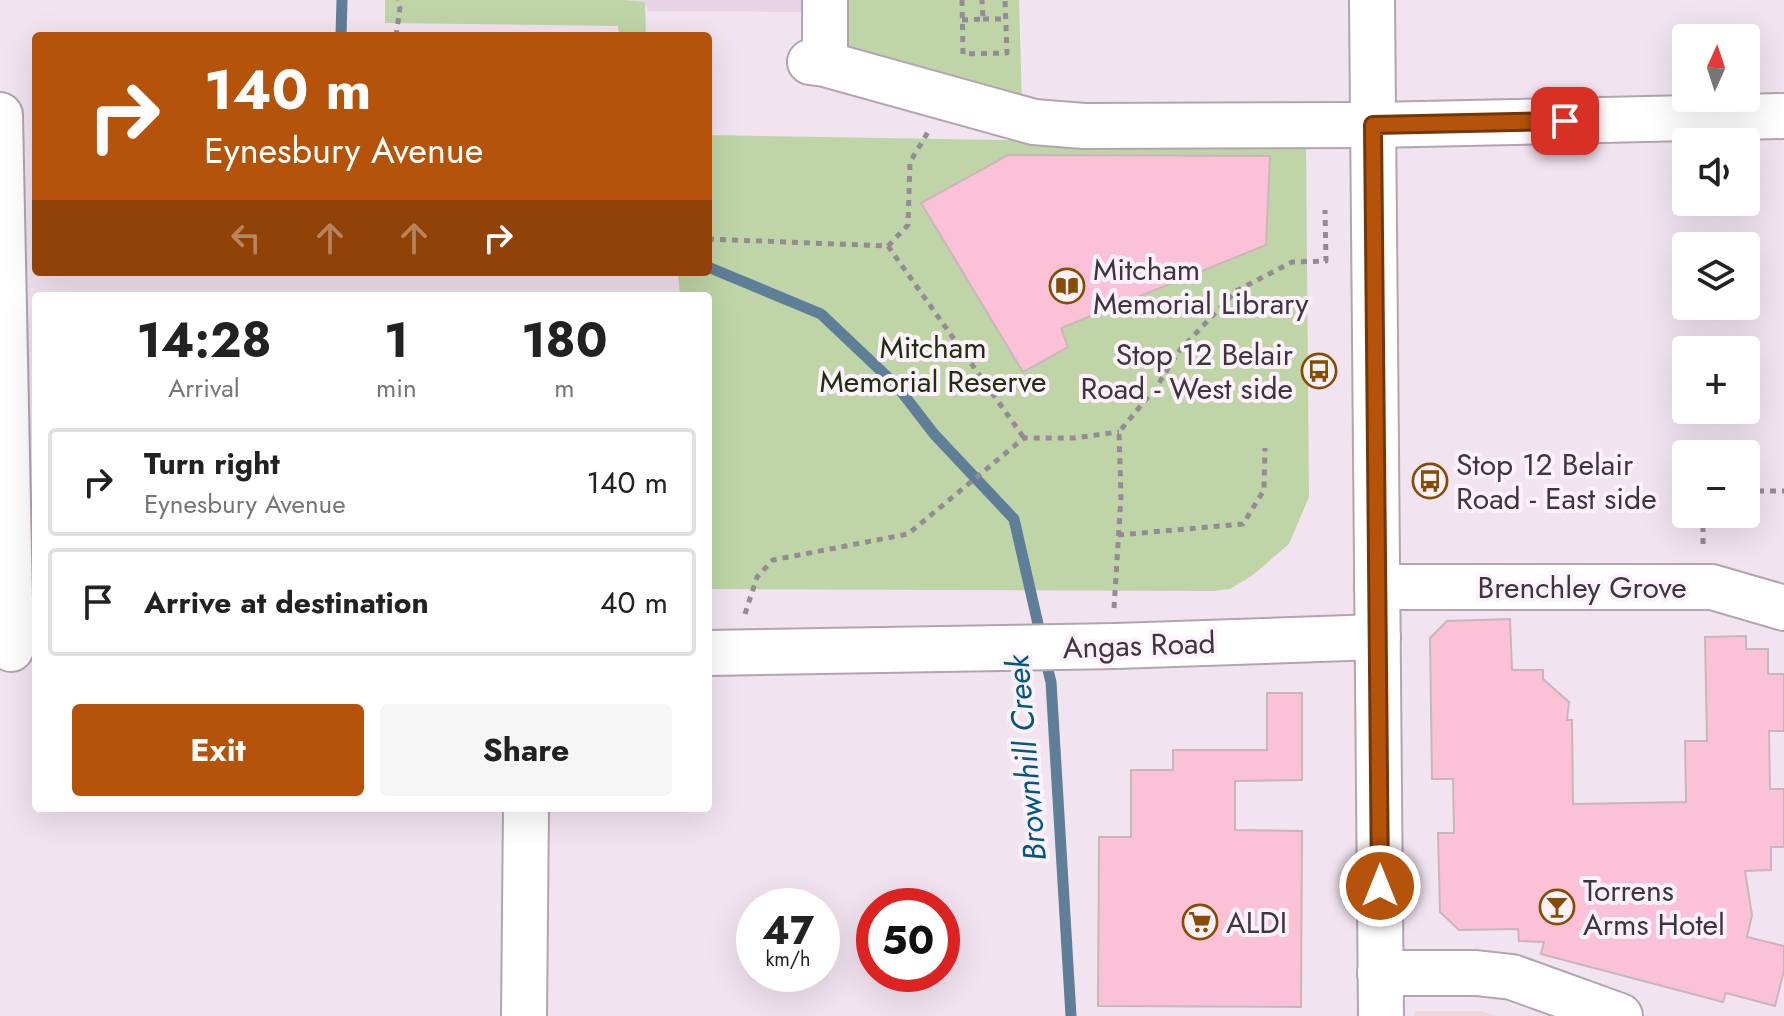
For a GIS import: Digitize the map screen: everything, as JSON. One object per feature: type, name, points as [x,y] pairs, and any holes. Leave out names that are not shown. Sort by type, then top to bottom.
[{"type":"street","points":[[825,0],[818,63],[1034,122],[1084,126],[1373,125],[1784,116]]},
{"type":"street","points":[[1372,0],[1381,1016]]},
{"type":"street","points":[[0,115],[16,649]]},
{"type":"street","name":"Brenchley Grove","points":[[1377,587],[1712,587],[1784,608]]},
{"type":"street","name":"Angas Road","points":[[720,653],[1103,647],[1378,637]]},
{"type":"street","points":[[524,1016],[526,812]]},
{"type":"street","points":[[1380,973],[1476,973],[1512,977],[1620,1016]]},
{"type":"path","points":[[397,32],[398,0]]},
{"type":"path","points":[[962,0],[963,54],[1007,53],[1005,0]]},
{"type":"path","points":[[982,0],[983,19]]},
{"type":"path","points":[[962,20],[1006,19]]},
{"type":"path","points":[[712,239],[888,246],[908,225],[910,162],[947,97]]},
{"type":"path","points":[[1103,647],[1114,592],[1121,497],[1119,432],[1157,386],[1180,350],[1236,291],[1292,262],[1326,261],[1325,210]]},
{"type":"path","points":[[888,246],[1024,438]]},
{"type":"path","points":[[720,653],[757,577],[773,560],[908,534],[1024,438],[1074,438],[1119,432]]},
{"type":"path","points":[[1118,535],[1243,524],[1264,490],[1265,448]]},
{"type":"path","points":[[1760,491],[1784,491]]},
{"type":"path","points":[[1703,528],[1703,545]]},
{"type":"shaded area","points":[[624,0],[811,0],[811,12],[648,11],[645,2]]},
{"type":"shaded area","points":[[1415,1011],[1481,1011],[1498,1016],[1415,1016]]},
{"type":"green space","points":[[385,0],[624,0],[645,2],[646,32],[619,32],[618,26],[385,23]]},
{"type":"green space","points":[[834,0],[1019,0],[1022,103],[846,47]]},
{"type":"green space","name":"Mitcham Memorial Reserve","points":[[712,135],[1306,145],[1309,497],[1289,544],[1253,575],[1230,589],[712,589],[712,292],[680,292],[678,276],[712,276]]},
{"type":"building","name":"Mitcham Memorial Library","points":[[1008,155],[1270,156],[1266,245],[1061,328],[1068,347],[1023,372],[921,203]]},
{"type":"building","points":[[1510,619],[1512,670],[1543,670],[1543,679],[1569,702],[1567,720],[1572,720],[1573,804],[1686,802],[1685,741],[1707,741],[1705,637],[1746,636],[1746,649],[1768,649],[1768,674],[1784,674],[1784,731],[1769,731],[1770,789],[1784,789],[1784,847],[1771,847],[1771,870],[1745,871],[1752,915],[1747,937],[1784,946],[1784,971],[1775,1006],[1726,993],[1723,1002],[1541,954],[1544,942],[1519,941],[1518,929],[1459,930],[1440,912],[1438,833],[1454,833],[1453,779],[1432,779],[1430,638],[1447,621]]},
{"type":"building","name":"ALDI","points":[[1267,693],[1302,693],[1302,780],[1235,781],[1235,830],[1302,831],[1301,1007],[1098,1006],[1099,837],[1131,837],[1131,770],[1173,770],[1173,750],[1267,750]]},
{"type":"waterway","name":"Brownhill Creek","points":[[341,32],[342,0]]},
{"type":"waterway","name":"Brownhill Creek","points":[[712,269],[821,314],[897,386],[934,434],[1014,519],[1041,637]]},
{"type":"waterway","name":"Brownhill Creek","points":[[1045,658],[1051,682],[1071,1016]]},
{"type":"place","name":"Mitcham Memorial Library","points":[[1067,286]]},
{"type":"place","name":"Stop 12 Belair Road - West side","points":[[1319,371]]},
{"type":"place","name":"Stop 12 Belair Road - East side","points":[[1430,481]]},
{"type":"place","name":"Torrens Arms Hotel","points":[[1557,907]]},
{"type":"place","name":"ALDI","points":[[1200,922]]},
{"type":"route","points":[[1380,886],[1373,125],[1565,121]]}]
